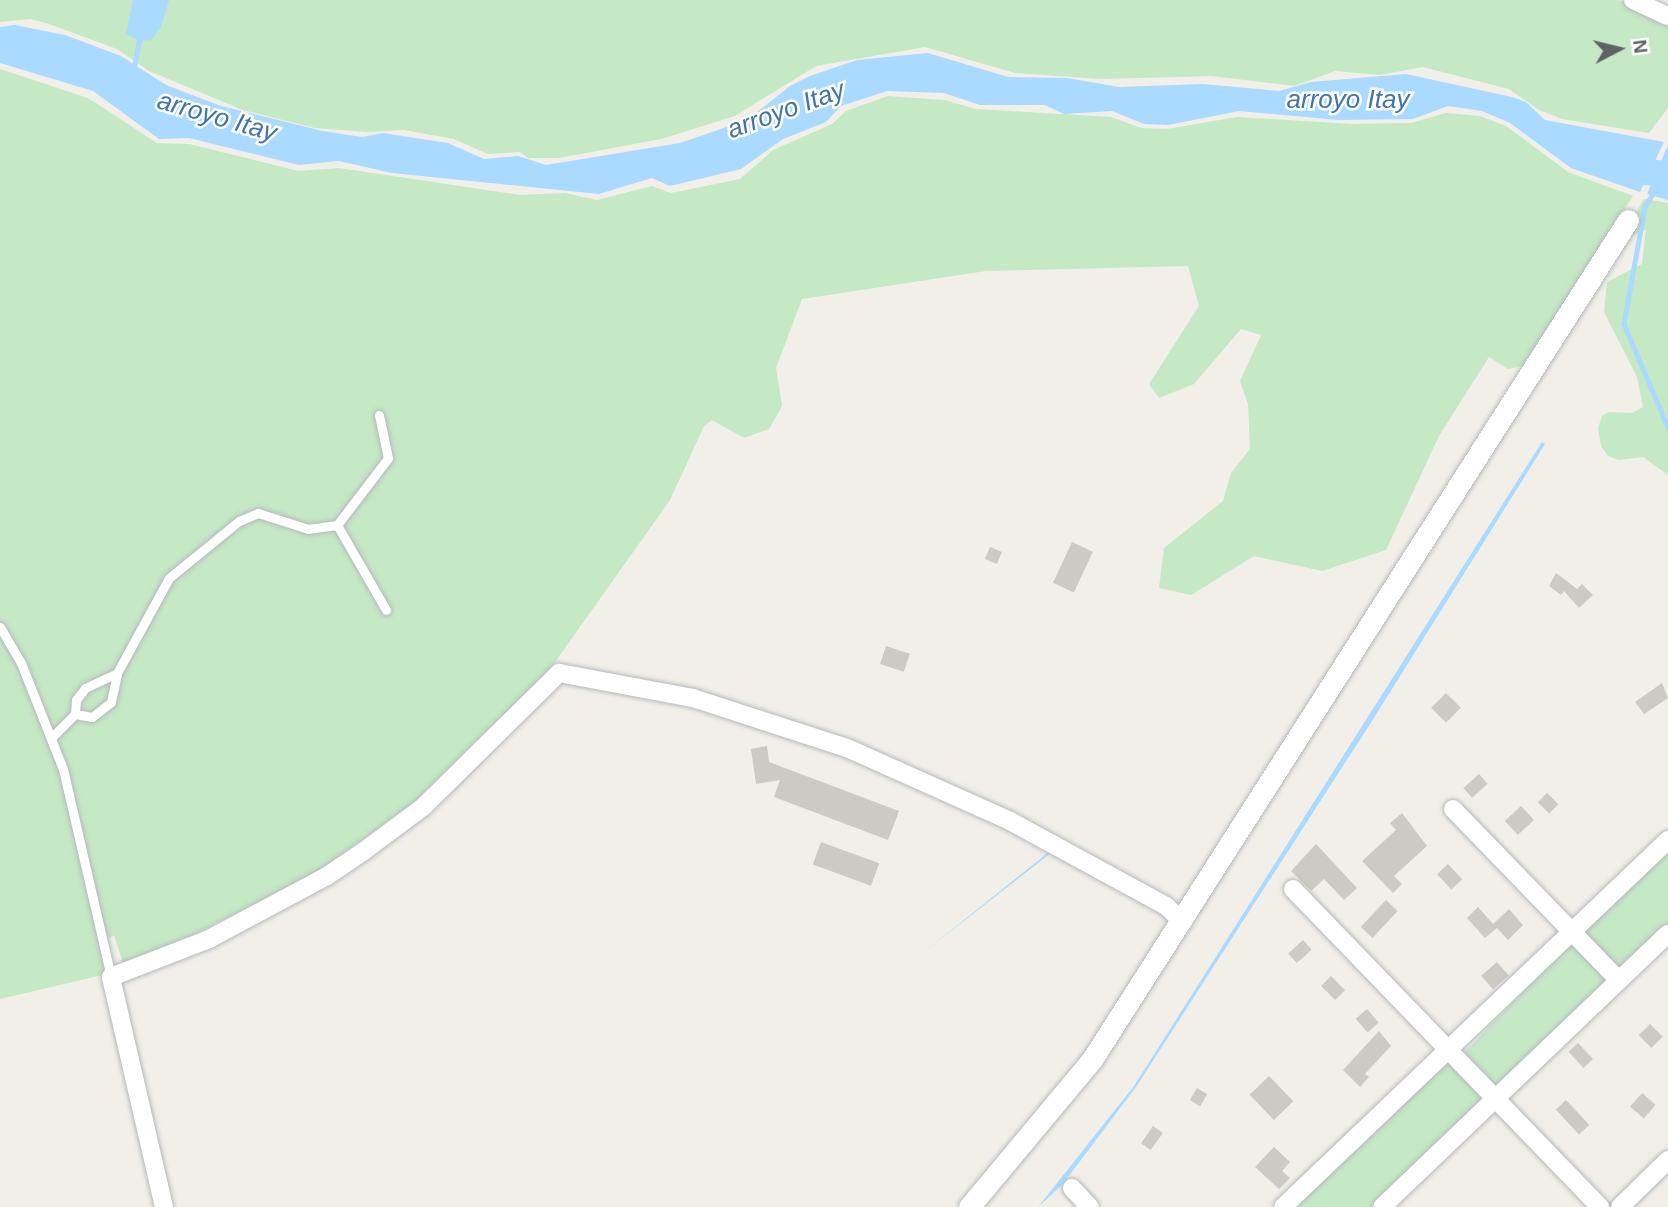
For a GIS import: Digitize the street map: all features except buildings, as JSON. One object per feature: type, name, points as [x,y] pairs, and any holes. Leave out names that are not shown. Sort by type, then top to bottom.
[{"type":"street","points":[[1633,0],[1668,16]]},
{"type":"street","points":[[970,1207],[1093,1058],[1183,922],[1628,220]]},
{"type":"street","points":[[163,1207],[111,977],[209,939],[345,864],[423,807],[559,673],[693,698],[846,748],[1010,821],[1166,906],[1183,922]]},
{"type":"street","points":[[1453,809],[1619,980]]},
{"type":"street","points":[[1283,1207],[1668,840]]},
{"type":"street","points":[[1293,889],[1600,1207]]},
{"type":"street","points":[[1382,1207],[1668,934]]},
{"type":"street","points":[[1620,1207],[1668,1160]]},
{"type":"street","points":[[1072,1188],[1090,1207]]},
{"type":"lane","points":[[75,714],[92,717],[101,712],[116,694],[117,673],[169,578],[239,521],[258,513],[308,530],[337,525],[388,458],[379,415]]},
{"type":"lane","points":[[337,525],[386,610]]},
{"type":"lane","points":[[0,627],[21,663],[52,737],[76,816],[111,977]]},
{"type":"lane","points":[[52,737],[75,714],[76,700],[85,688],[117,673]]},
{"type":"green space","points":[[0,0],[1618,0],[1668,17],[1668,108],[1649,133],[1562,119],[1539,110],[1509,89],[1423,67],[1380,75],[1335,71],[1294,86],[1211,76],[1101,79],[1015,73],[925,47],[816,66],[735,116],[661,139],[559,158],[528,158],[520,152],[488,154],[454,139],[404,130],[366,132],[315,128],[243,110],[149,71],[117,49],[49,24],[31,19],[0,22]]},
{"type":"green space","points":[[0,69],[88,98],[157,143],[189,144],[298,171],[339,168],[520,195],[565,193],[597,200],[652,186],[671,193],[740,179],[773,150],[832,124],[846,111],[888,96],[944,100],[976,109],[1111,117],[1142,128],[1167,129],[1237,117],[1352,124],[1411,123],[1446,113],[1480,116],[1506,126],[1568,172],[1633,196],[1523,366],[1508,369],[1489,357],[1439,436],[1386,550],[1322,571],[1254,556],[1191,595],[1159,588],[1164,548],[1223,501],[1231,473],[1250,449],[1248,404],[1240,381],[1261,335],[1241,329],[1194,384],[1159,398],[1149,384],[1199,306],[1188,266],[986,271],[802,299],[776,368],[782,406],[769,429],[744,438],[712,420],[704,426],[670,500],[548,672],[414,802],[322,869],[137,964],[123,963],[114,935],[106,941],[112,960],[107,974],[0,999]]},
{"type":"green space","points":[[1644,199],[1668,203],[1668,475],[1643,457],[1619,460],[1608,456],[1601,446],[1598,428],[1602,416],[1609,412],[1632,413],[1643,407],[1637,377],[1604,312],[1607,282],[1642,264],[1646,230],[1628,237],[1627,228]]},
{"type":"green space","points":[[1668,847],[1668,926],[1619,971],[1582,930]]},
{"type":"green space","points":[[1571,942],[1609,979],[1501,1090],[1463,1053]]},
{"type":"green space","points":[[1449,1061],[1483,1095],[1483,1101],[1373,1207],[1293,1207]]},
{"type":"water","points":[[133,0],[169,0],[161,27],[151,40],[140,41],[126,34]]},
{"type":"water","points":[[15,25],[65,35],[121,56],[166,85],[221,106],[323,131],[362,137],[383,133],[448,143],[484,159],[518,156],[546,165],[680,143],[747,120],[790,86],[810,76],[857,60],[928,53],[1008,77],[1067,78],[1119,87],[1203,84],[1279,91],[1311,82],[1406,74],[1512,97],[1526,102],[1545,120],[1664,142],[1640,192],[1571,168],[1510,123],[1482,111],[1448,106],[1413,119],[1338,120],[1239,111],[1168,125],[1144,124],[1112,111],[1064,114],[1045,105],[980,105],[944,93],[887,91],[841,106],[826,122],[783,139],[741,169],[670,186],[652,178],[599,194],[392,173],[339,161],[299,165],[189,138],[159,139],[93,91],[0,63],[0,27]]},
{"type":"water","points":[[1668,145],[1668,200],[1647,194]]},
{"type":"water","points":[[1542,442],[1545,444],[1372,721],[1136,1087],[1062,1185],[1038,1207],[1134,1086]]},
{"type":"water","points":[[1050,851],[1051,853],[924,952]]},
{"type":"waterway","points":[[134,68],[140,35]]},
{"type":"waterway","name":"arroyo Itay","points":[[1616,158],[1644,172],[1668,174]]},
{"type":"waterway","points":[[1655,191],[1645,207],[1624,324],[1668,427]]}]
